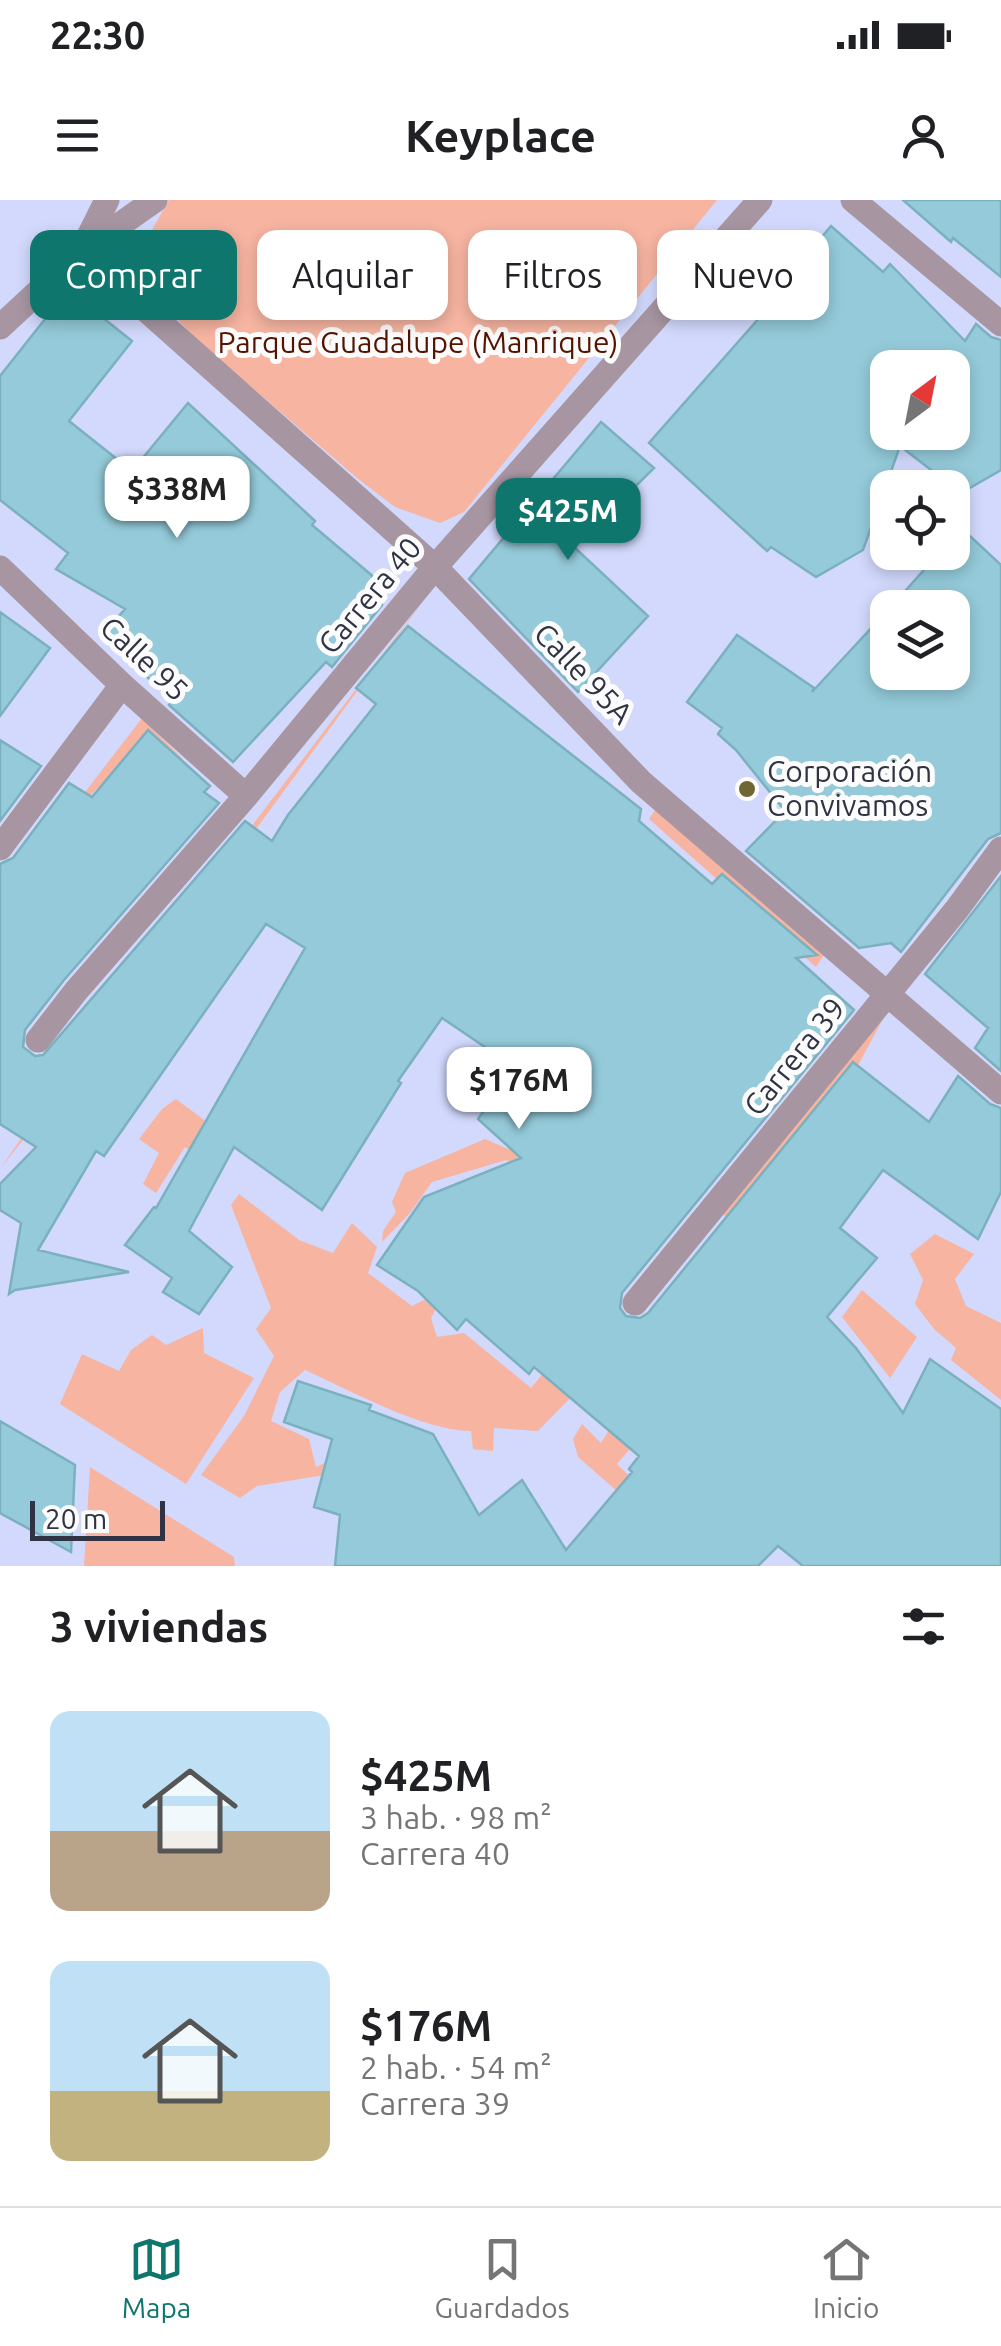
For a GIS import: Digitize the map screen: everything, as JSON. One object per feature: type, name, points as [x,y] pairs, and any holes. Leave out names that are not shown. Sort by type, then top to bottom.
[{"type":"street","points":[[92,230],[107,200]]},
{"type":"street","points":[[112,230],[154,200]]},
{"type":"street","name":"Carrera 40","points":[[38,1040],[435,568],[760,200]]},
{"type":"street","points":[[853,200],[1001,324]]},
{"type":"street","points":[[0,327],[30,299]]},
{"type":"street","name":"Calle 95A","points":[[157,320],[435,568],[642,782],[1001,1092]]},
{"type":"street","name":"Calle 95","points":[[0,568],[246,796]]},
{"type":"street","points":[[0,848],[122,685]]},
{"type":"street","name":"Carrera 39","points":[[635,1303],[888,995],[1001,849]]},
{"type":"green space","name":"Parque Guadalupe (Manrique)","points":[[169,200],[717,200],[693,230],[657,230],[657,274],[637,299],[637,230],[468,230],[468,320],[620,320],[464,512],[440,523],[395,507],[357,478],[178,320],[237,320],[237,230],[152,230]]},
{"type":"green space","points":[[427,596],[94,1050],[0,1169],[91,1037]]},
{"type":"green space","points":[[142,718],[184,760],[144,734],[122,764],[59,826]]},
{"type":"green space","points":[[655,810],[824,955],[816,967],[649,819]]},
{"type":"green space","points":[[884,1017],[831,1116],[737,1229],[722,1213]]},
{"type":"green space","points":[[176,1099],[216,1129],[196,1154],[185,1147],[156,1193],[143,1184],[159,1153],[139,1139],[162,1109]]},
{"type":"green space","points":[[550,1099],[528,1170],[506,1160],[432,1182],[382,1242],[383,1231],[396,1212],[392,1202],[405,1173],[485,1139],[508,1149]]},
{"type":"green space","points":[[239,1194],[299,1240],[333,1253],[352,1223],[377,1247],[368,1273],[412,1306],[432,1296],[437,1307],[431,1318],[437,1337],[464,1333],[531,1388],[554,1360],[611,1356],[538,1431],[494,1428],[493,1451],[473,1449],[471,1431],[409,1417],[305,1370],[280,1392],[271,1421],[309,1439],[316,1467],[338,1457],[331,1474],[257,1486],[240,1498],[201,1475],[244,1416],[274,1356],[256,1329],[271,1308],[231,1205]]},
{"type":"green space","points":[[935,1234],[974,1254],[955,1279],[966,1306],[1001,1323],[1001,1400],[951,1360],[956,1348],[934,1329],[915,1304],[923,1280],[910,1254]]},
{"type":"green space","points":[[862,1290],[917,1337],[890,1378],[842,1317]]},
{"type":"green space","points":[[203,1328],[204,1353],[254,1378],[186,1484],[60,1404],[82,1354],[119,1371],[131,1350],[152,1335],[166,1345]]},
{"type":"green space","points":[[619,1414],[659,1415],[617,1464],[667,1513],[658,1527],[578,1457],[573,1439],[582,1424],[601,1443]]},
{"type":"green space","points":[[90,1467],[234,1557],[235,1566],[84,1566]]},
{"type":"building","points":[[903,200],[1001,200],[1001,277],[953,238],[951,242]]},
{"type":"building","points":[[831,226],[883,272],[890,264],[965,341],[976,324],[1001,340],[1001,470],[970,488],[970,470],[931,470],[905,450],[970,450],[970,350],[870,350],[870,450],[899,450],[891,470],[870,470],[870,530],[863,550],[816,577],[771,547],[767,551],[649,443],[757,320],[829,320],[828,230]]},
{"type":"building","points":[[44,320],[106,320],[132,341],[69,421],[132,471],[188,403],[315,521],[312,525],[388,589],[377,602],[382,605],[332,667],[326,662],[233,762],[169,705],[173,700],[101,636],[125,609],[56,569],[68,553],[0,500],[0,376]]},
{"type":"building","points":[[601,422],[654,468],[574,547],[648,616],[578,692],[469,579]]},
{"type":"building","points":[[970,536],[1001,565],[1001,833],[988,839],[901,952],[891,943],[859,948],[746,851],[785,811],[736,750],[718,734],[722,728],[687,702],[737,635],[814,688],[812,692],[870,629],[870,690],[970,690],[970,590],[906,590],[924,570],[970,570]]},
{"type":"building","points":[[0,612],[50,648],[0,716]]},
{"type":"building","points":[[408,626],[641,809],[639,821],[712,884],[722,874],[817,955],[796,958],[854,1010],[622,1293],[620,1308],[626,1316],[640,1318],[648,1313],[853,1062],[929,1122],[958,1076],[990,1104],[1001,1108],[1001,1192],[978,1239],[883,1170],[840,1228],[877,1258],[827,1317],[856,1348],[903,1413],[930,1359],[1001,1409],[1001,1566],[803,1566],[778,1546],[758,1566],[335,1566],[340,1515],[314,1507],[332,1439],[284,1422],[298,1381],[371,1405],[369,1410],[433,1434],[479,1515],[522,1480],[566,1550],[632,1472],[629,1469],[639,1456],[534,1367],[529,1374],[466,1319],[457,1330],[418,1291],[377,1265],[424,1197],[521,1158],[478,1119],[500,1087],[491,1080],[507,1062],[442,1018],[398,1081],[401,1083],[322,1210],[234,1147],[189,1231],[232,1267],[199,1314],[163,1292],[172,1278],[125,1245],[156,1208],[305,948],[266,924],[104,1156],[96,1151],[38,1250],[129,1272],[9,1294],[21,1223],[0,1210],[0,1184],[36,1147],[0,1124],[0,864],[13,858],[69,783],[92,797],[148,730],[210,786],[204,792],[219,803],[25,1030],[23,1047],[35,1056],[43,1055],[245,821],[272,841],[376,704],[356,688]]},
{"type":"building","points":[[0,740],[41,766],[0,821]]},
{"type":"building","points":[[1001,876],[1001,1071],[975,1048],[988,1028],[925,974]]},
{"type":"building","points":[[0,1421],[75,1465],[71,1552],[0,1513]]},
{"type":"place","name":"Corporación Convivamos","points":[[747,789]]}]
